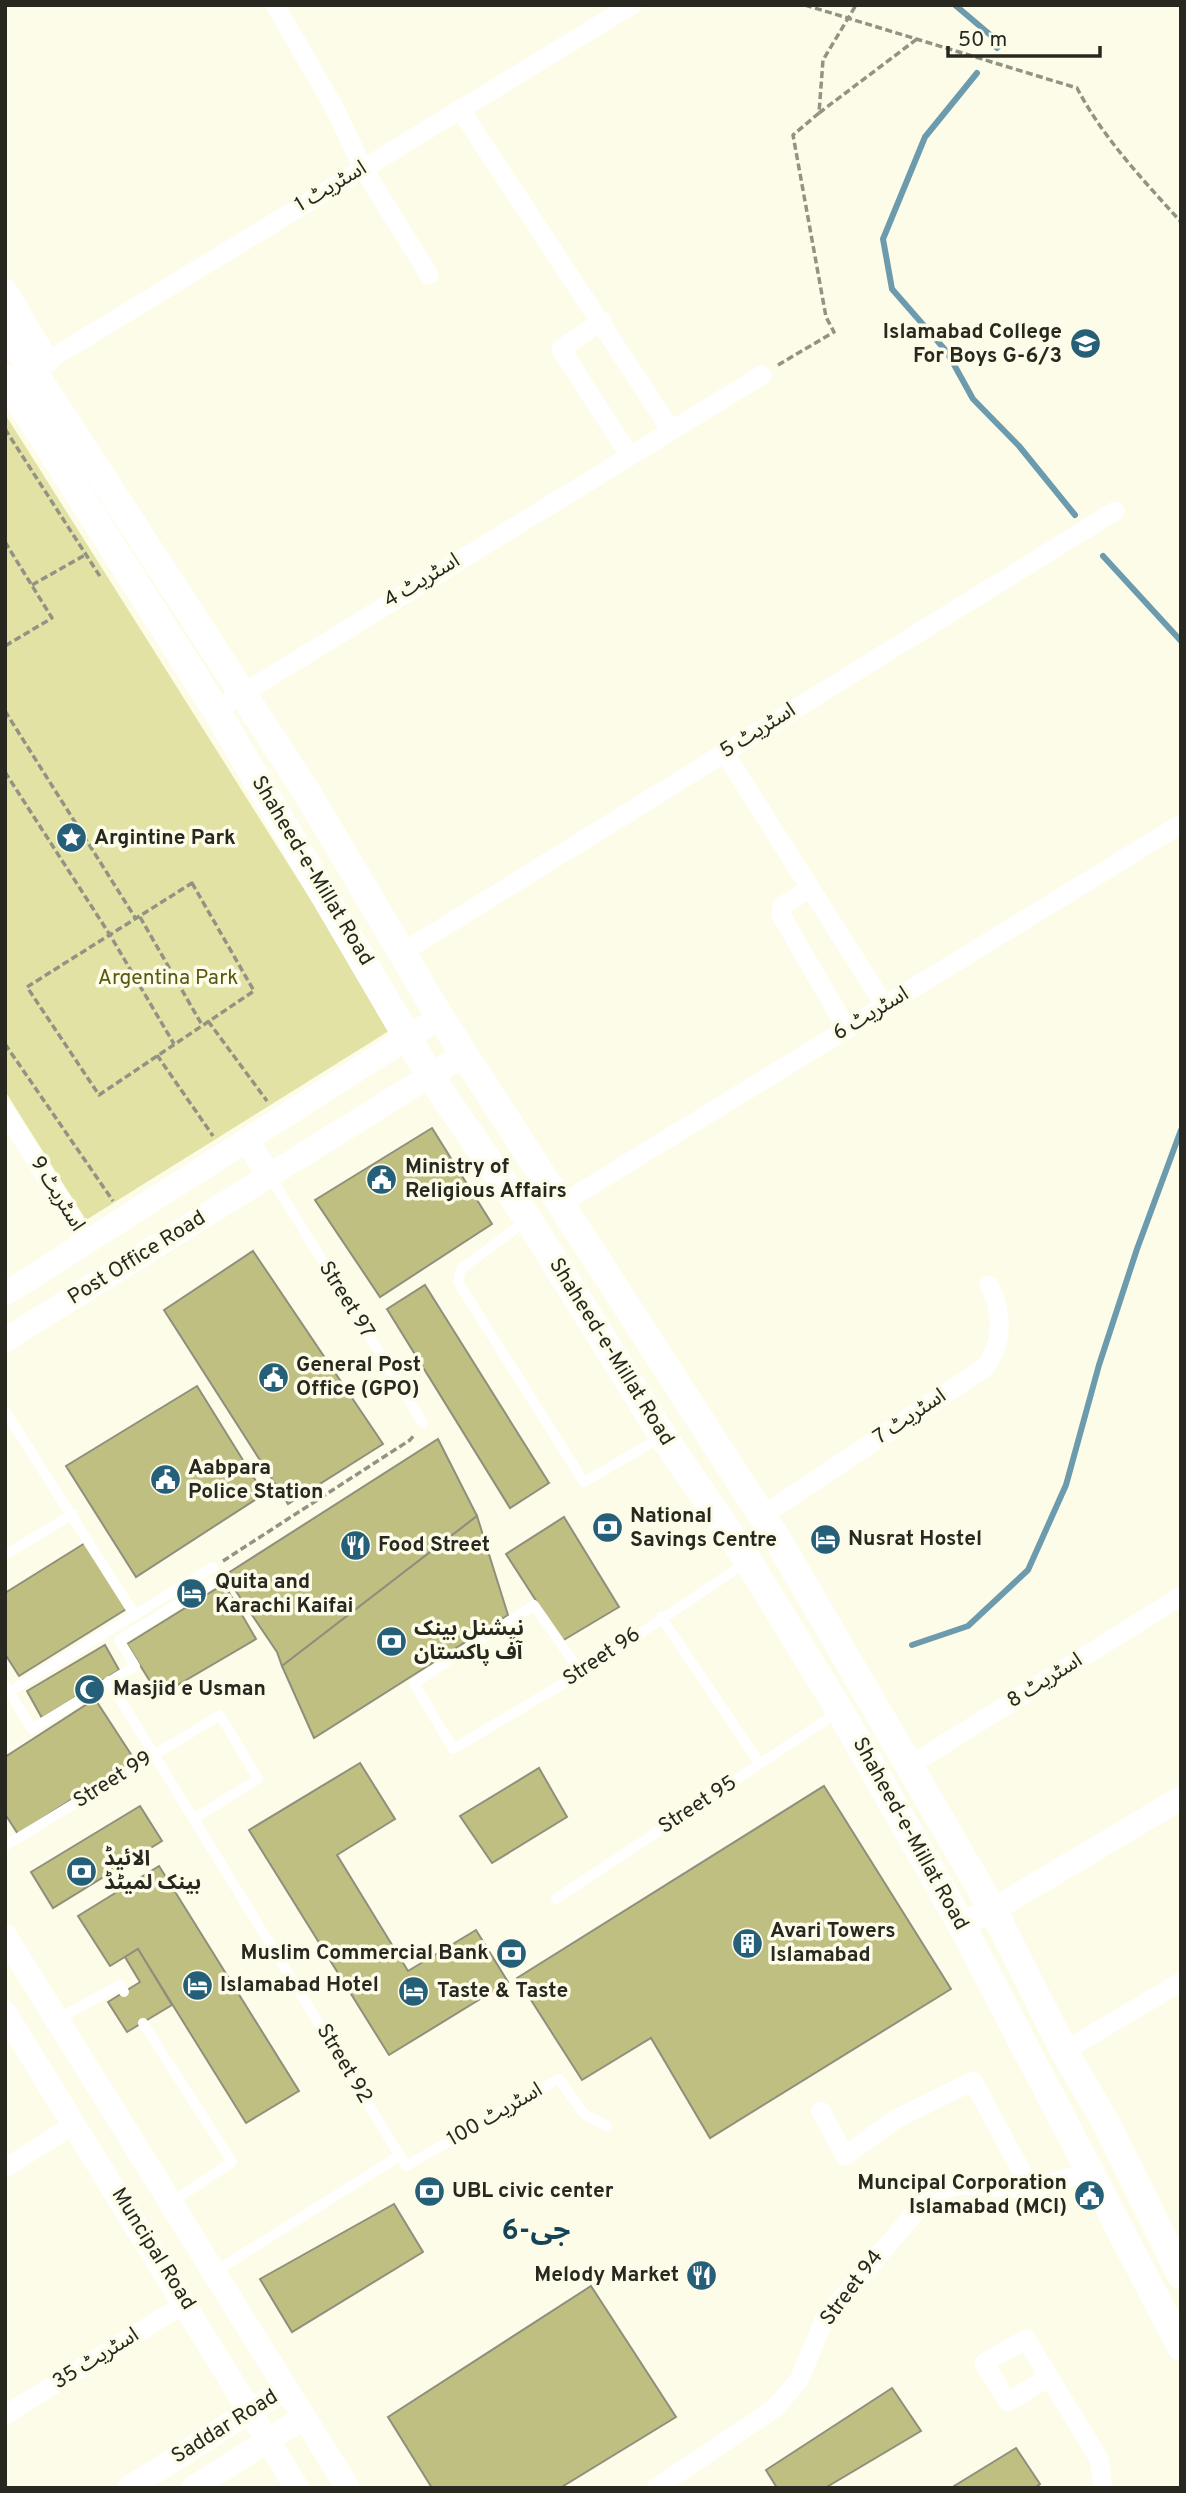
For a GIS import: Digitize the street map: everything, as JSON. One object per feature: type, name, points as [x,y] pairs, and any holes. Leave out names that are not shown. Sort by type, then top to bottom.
[{"type":"main road","name":"Shaheed-e-Millat Road","points":[[5,328],[20,375],[97,548],[216,709],[430,1076],[528,1219],[663,1436],[748,1561],[840,1711],[961,1924],[1177,2332]]},
{"type":"main road","name":"Shaheed-e-Millat Road","points":[[20,375],[242,691],[440,1017],[779,1542],[993,1910],[1064,2051],[1106,2123],[1181,2275]]},
{"type":"main road","points":[[748,1561],[779,1542]]},
{"type":"street","points":[[275,5],[334,107],[363,168],[429,275]]},
{"type":"street","name":"اسٹریٹ 1","points":[[20,375],[632,5]]},
{"type":"street","points":[[460,110],[602,321],[671,430]]},
{"type":"street","name":"Shaheed-e-Millat Road","points":[[5,290],[20,375]]},
{"type":"street","points":[[602,321],[561,349],[629,455]]},
{"type":"street","name":"اسٹریٹ 4","points":[[216,709],[762,375]]},
{"type":"street","name":"اسٹریٹ 5","points":[[402,951],[1115,511]]},
{"type":"street","points":[[724,752],[885,1006]]},
{"type":"street","name":"اسٹریٹ 6","points":[[561,1204],[1181,824]]},
{"type":"street","points":[[811,888],[782,906],[781,915],[847,1029]]},
{"type":"street","name":"Post Office Road","points":[[5,1294],[440,1017]]},
{"type":"street","name":"Post Office Road","points":[[5,1340],[465,1054]]},
{"type":"street","name":"اسٹریٹ 9","points":[[5,1111],[87,1242]]},
{"type":"street","points":[[247,1140],[270,1176]]},
{"type":"street","name":"اسٹریٹ 7","points":[[762,1516],[984,1368],[993,1357],[998,1343],[999,1312],[989,1285]]},
{"type":"street","name":"اسٹریٹ 8","points":[[909,1766],[1181,1596]]},
{"type":"street","points":[[961,1924],[993,1910],[1181,1798]]},
{"type":"street","points":[[5,1936],[348,2488]]},
{"type":"street","points":[[1064,2051],[1181,1982]]},
{"type":"street","name":"Muncipal Road","points":[[5,2013],[186,2303],[297,2488]]},
{"type":"street","points":[[821,2111],[845,2156],[896,2119],[973,2081],[1031,2189]]},
{"type":"street","points":[[5,2168],[75,2124]]},
{"type":"street","name":"Street 94","points":[[656,2488],[775,2408],[799,2379],[825,2318],[932,2193],[959,2185],[1031,2189],[1091,2171]]},
{"type":"street","name":"اسٹریٹ 35","points":[[5,2415],[186,2303]]},
{"type":"street","points":[[1049,2377],[1099,2459],[1103,2488]]},
{"type":"street","name":"Saddar Road","points":[[129,2488],[285,2389]]},
{"type":"street","name":"Saddar Road","points":[[193,2488],[303,2418]]},
{"type":"lane","name":"Street 97","points":[[270,1176],[423,1423]]},
{"type":"lane","points":[[528,1219],[461,1269],[458,1282],[584,1482],[663,1436]]},
{"type":"lane","points":[[5,1411],[73,1514],[134,1614]]},
{"type":"lane","points":[[5,1555],[73,1514]]},
{"type":"lane","name":"Street 96","points":[[581,1673],[534,1605],[414,1683],[453,1749],[581,1673],[748,1561]]},
{"type":"lane","points":[[5,1707],[10,1693],[213,1567]]},
{"type":"lane","points":[[10,1693],[32,1729],[135,1666],[119,1640],[212,1583]]},
{"type":"lane","points":[[661,1617],[760,1764]]},
{"type":"lane","name":"Street 92","points":[[109,1681],[406,2165]]},
{"type":"lane","name":"Street 95","points":[[556,1899],[840,1711]]},
{"type":"lane","name":"Street 99","points":[[5,1846],[220,1715],[258,1779],[195,1818]]},
{"type":"lane","points":[[57,2019],[120,1985],[124,1992]]},
{"type":"lane","points":[[143,2022],[232,2162],[172,2202]]},
{"type":"lane","name":"اسٹریٹ 100","points":[[406,2165],[559,2079],[584,2114],[607,2126]]},
{"type":"lane","points":[[215,2271],[399,2156]]},
{"type":"path","points":[[804,5],[1077,88],[1086,105],[1138,174],[1181,222]]},
{"type":"path","points":[[819,113],[823,60],[856,5]]},
{"type":"path","points":[[762,375],[834,332],[826,317],[793,135],[917,40]]},
{"type":"path","points":[[5,429],[97,548],[108,588]]},
{"type":"path","points":[[5,542],[52,618],[5,646]]},
{"type":"path","points":[[32,585],[97,548]]},
{"type":"path","points":[[5,711],[138,918],[202,1025]]},
{"type":"path","points":[[5,772],[110,935],[174,1044]]},
{"type":"path","points":[[192,883],[254,991],[99,1095],[27,987],[110,935],[192,883]]},
{"type":"path","points":[[208,1021],[281,1118]]},
{"type":"path","points":[[5,1044],[114,1202]]},
{"type":"path","points":[[157,1055],[215,1138],[204,1145]]},
{"type":"path","points":[[213,1567],[410,1440],[423,1423]]},
{"type":"green space","name":"Argentina Park","points":[[5,414],[392,1029],[86,1220],[5,1091]]},
{"type":"building","points":[[432,1128],[492,1224],[380,1297],[315,1200]]},
{"type":"building","name":"General Post Office (GPO)","points":[[253,1251],[383,1444],[288,1504],[164,1310]]},
{"type":"building","points":[[425,1285],[549,1483],[510,1508],[387,1309]]},
{"type":"building","name":"Aabpara Police Station","points":[[197,1386],[264,1494],[136,1577],[66,1466]]},
{"type":"building","name":"Food Street","points":[[438,1439],[477,1516],[282,1666],[277,1652],[225,1575]]},
{"type":"building","name":"نیشنل بینک آف پاکستان","points":[[477,1516],[508,1615],[314,1738],[282,1666]]},
{"type":"building","points":[[564,1517],[619,1607],[562,1641],[506,1554]]},
{"type":"building","points":[[85,1543],[128,1608],[19,1676],[5,1654],[5,1593]]},
{"type":"building","points":[[224,1584],[256,1639],[159,1696],[127,1644]]},
{"type":"building","points":[[105,1645],[119,1670],[42,1718],[27,1691]]},
{"type":"building","points":[[95,1699],[134,1759],[18,1834],[5,1814],[5,1757]]},
{"type":"building","points":[[360,1763],[395,1819],[337,1855],[408,1971],[476,1930],[508,1982],[389,2055],[249,1830]]},
{"type":"building","points":[[539,1768],[567,1817],[492,1863],[460,1816]]},
{"type":"building","name":"Avari Towers Islamabad","points":[[824,1786],[951,1989],[710,2138],[651,2038],[582,2080],[517,1978]]},
{"type":"building","points":[[140,1806],[162,1841],[53,1908],[31,1872]]},
{"type":"building","name":"Islamabad Hotel","points":[[159,1866],[299,2091],[246,2123],[138,1949],[110,1966],[78,1916]]},
{"type":"building","points":[[138,1949],[172,2005],[127,2032],[108,2002],[140,1982],[125,1957]]},
{"type":"building","points":[[394,2204],[423,2252],[292,2332],[260,2279]]},
{"type":"building","points":[[591,2286],[676,2417],[560,2488],[432,2488],[388,2417]]},
{"type":"building","points":[[892,2388],[921,2431],[825,2488],[777,2488],[766,2470]]},
{"type":"building","points":[[1016,2448],[1040,2484],[1035,2488],[951,2488]]},
{"type":"waterway","points":[[955,5],[1001,44],[997,48]]},
{"type":"waterway","points":[[977,73],[925,137],[883,239],[892,289],[947,352],[973,399],[1019,446],[1075,515]]},
{"type":"waterway","points":[[1103,556],[1181,641]]},
{"type":"waterway","points":[[912,1645],[968,1626],[1028,1570],[1066,1485],[1099,1365],[1137,1249],[1181,1130]]},
{"type":"place","name":"Islamabad College For Boys G-6/3","points":[[1085,344]]},
{"type":"place","name":"Argintine Park","points":[[71,838]]},
{"type":"place","name":"Ministry of Religious Affairs","points":[[382,1179]]},
{"type":"place","name":"General Post Office (GPO)","points":[[273,1377]]},
{"type":"place","name":"Aabpara Police Station","points":[[165,1480]]},
{"type":"place","name":"National Savings Centre","points":[[607,1528]]},
{"type":"place","name":"Nusrat Hostel","points":[[825,1539]]},
{"type":"place","name":"Food Street","points":[[355,1545]]},
{"type":"place","name":"Quita and Karachi Kaifai","points":[[192,1594]]},
{"type":"place","name":"نیشنل بینک آف پاکستان","points":[[391,1641]]},
{"type":"place","name":"Masjid e Usman","points":[[90,1689]]},
{"type":"place","name":"الائیڈ بینک لمیٹڈ","points":[[81,1871]]},
{"type":"place","name":"Avari Towers Islamabad","points":[[747,1943]]},
{"type":"place","name":"Muslim Commercial Bank","points":[[512,1953]]},
{"type":"place","name":"Islamabad Hotel","points":[[197,1985]]},
{"type":"place","name":"Taste & Taste","points":[[414,1991]]},
{"type":"place","name":"UBL civic center","points":[[429,2191]]},
{"type":"place","name":"Muncipal Corporation Islamabad (MCI)","points":[[1090,2195]]},
{"type":"place","name":"Melody Market","points":[[702,2275]]},
{"type":"district","name":"جی-6","points":[[536,2232]]}]
